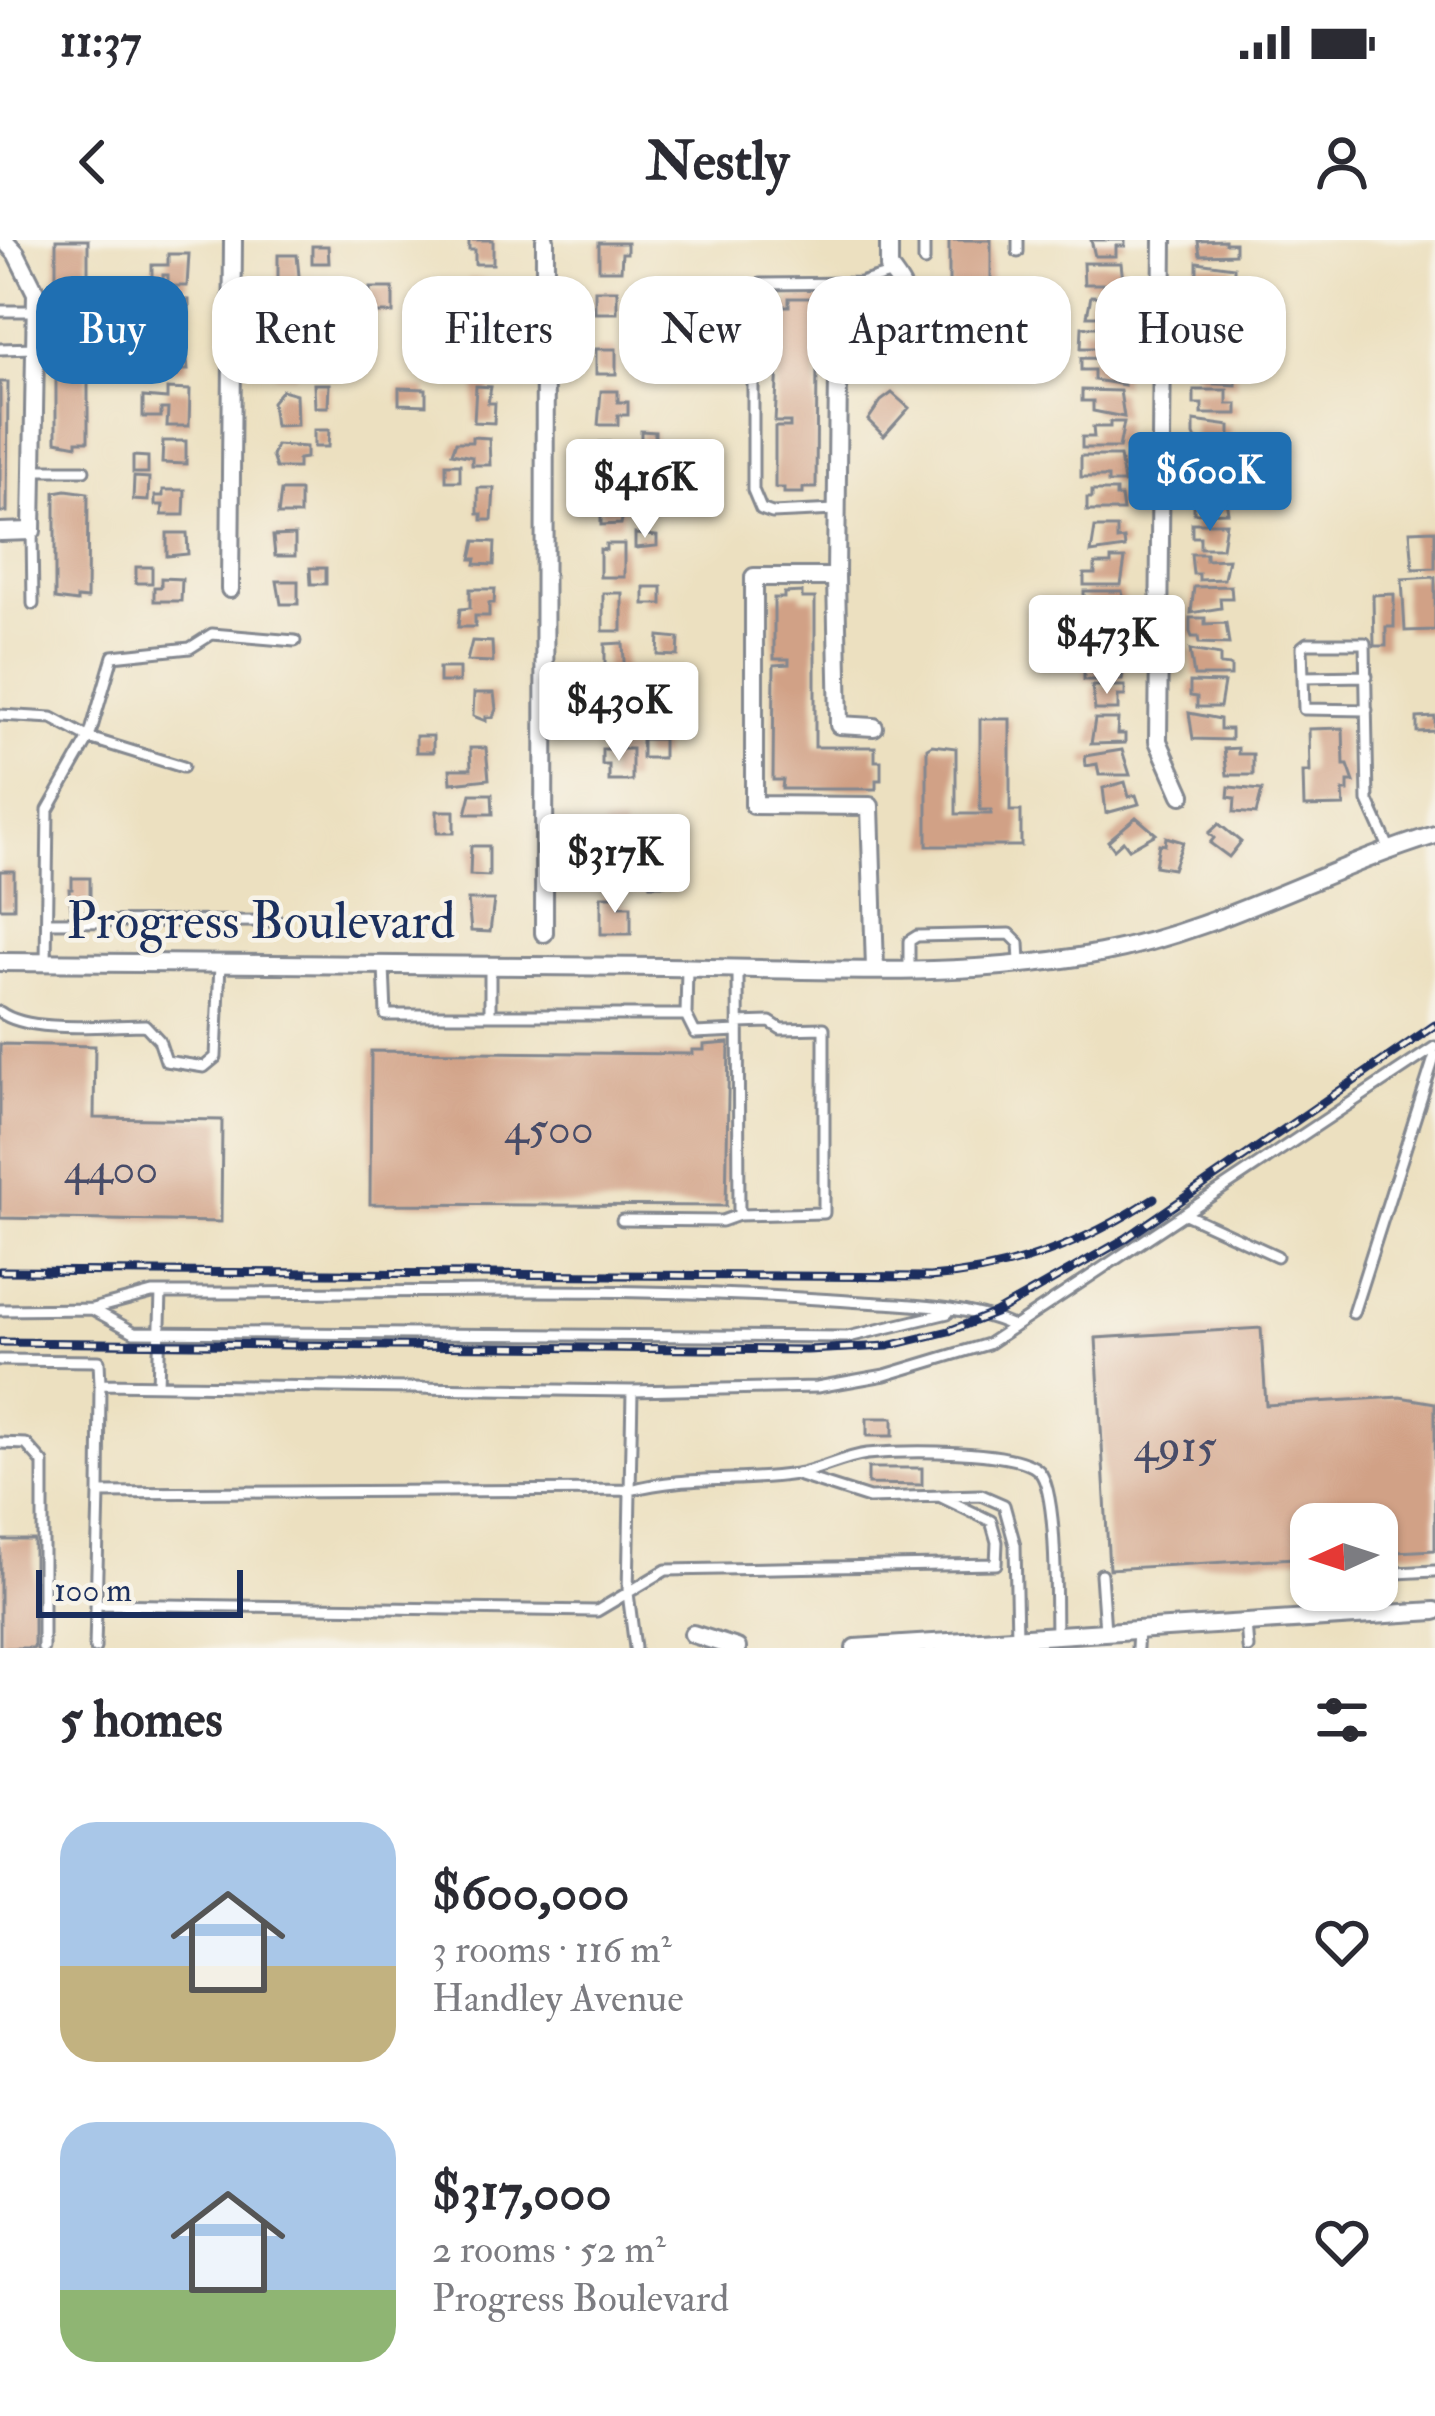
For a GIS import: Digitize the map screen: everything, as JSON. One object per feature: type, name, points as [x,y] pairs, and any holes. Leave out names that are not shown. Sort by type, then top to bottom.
[{"type":"street","points":[[0,532],[32,531],[36,293],[4,240]]},
{"type":"street","points":[[230,589],[232,240]]},
{"type":"street","points":[[544,933],[545,240]]},
{"type":"street","points":[[874,727],[839,725],[838,371],[850,362],[910,362],[913,313],[904,286],[889,268],[889,240]]},
{"type":"street","points":[[1163,240],[1158,742],[1182,794]]},
{"type":"street","points":[[836,577],[754,577],[754,806],[870,806],[875,969]]},
{"type":"street","name":"Progress Boulevard","points":[[0,962],[738,970],[1021,965],[1162,939],[1218,921],[1434,831]]},
{"type":"street","points":[[855,1648],[948,1646],[1105,1631],[1137,1638],[1246,1622],[1435,1611]]},
{"type":"street","points":[[693,1634],[737,1648]]},
{"type":"lane","points":[[924,261],[925,240]]},
{"type":"lane","points":[[836,510],[772,513],[761,508],[753,490],[753,300],[760,284],[860,284],[893,273]]},
{"type":"lane","points":[[0,311],[35,311]]},
{"type":"lane","points":[[0,349],[35,348]]},
{"type":"lane","points":[[33,470],[84,470]]},
{"type":"lane","points":[[32,531],[33,604]]},
{"type":"lane","points":[[46,962],[47,810],[89,738],[113,656],[190,648],[212,634],[295,641]]},
{"type":"lane","points":[[1367,710],[1304,709],[1302,647],[1307,643],[1365,644],[1367,710],[1368,801],[1390,850]]},
{"type":"lane","points":[[1303,677],[1366,676]]},
{"type":"lane","points":[[0,715],[52,718],[89,738],[183,767]]},
{"type":"lane","points":[[47,922],[278,920]]},
{"type":"lane","points":[[909,969],[909,941],[917,936],[1010,934],[1019,943],[1021,965]]},
{"type":"lane","points":[[0,1012],[7,1018],[42,1025],[145,1025],[159,1040],[166,1061],[204,1067],[216,1058],[219,1042],[220,964]]},
{"type":"lane","points":[[384,966],[386,1016],[686,1015]]},
{"type":"lane","points":[[490,966],[490,1015]]},
{"type":"lane","points":[[622,1220],[722,1221],[739,1215],[824,1213],[824,1028],[781,1030],[770,1022],[695,1033],[686,1015],[687,968]]},
{"type":"lane","points":[[738,970],[739,1215]]},
{"type":"lane","points":[[100,1384],[632,1391],[817,1387],[885,1376],[988,1344],[1435,1051]]},
{"type":"lane","points":[[1353,1313],[1435,1051]]},
{"type":"lane","points":[[1185,1214],[1277,1256]]},
{"type":"lane","points":[[0,1310],[92,1309],[161,1293],[736,1293],[952,1312],[992,1317],[1013,1326]]},
{"type":"lane","points":[[158,1385],[161,1293]]},
{"type":"lane","points":[[92,1309],[134,1332],[848,1337],[952,1312]]},
{"type":"lane","points":[[0,1360],[99,1361],[95,1648]]},
{"type":"lane","points":[[632,1391],[628,1593],[634,1648]]},
{"type":"lane","points":[[0,1443],[26,1444],[43,1463],[43,1648]]},
{"type":"lane","points":[[99,1493],[631,1490],[670,1479],[796,1474],[864,1454],[993,1454],[1037,1469],[1045,1480],[1053,1531],[1056,1635]]},
{"type":"lane","points":[[796,1474],[869,1498],[989,1496],[1008,1510],[1016,1546],[1018,1638]]},
{"type":"lane","points":[[96,1604],[598,1611],[666,1570],[996,1564],[991,1521],[939,1496]]},
{"type":"lane","points":[[1398,1573],[1435,1570]]},
{"type":"lane","points":[[1101,1574],[1105,1631]]},
{"type":"lane","points":[[1314,1611],[1314,1618]]},
{"type":"lane","points":[[1246,1622],[1248,1648]]},
{"type":"building","points":[[56,240],[88,240],[88,276],[56,276]]},
{"type":"building","points":[[469,240],[493,240],[493,264],[475,264]]},
{"type":"building","points":[[949,240],[991,240],[991,276],[949,276]]},
{"type":"building","points":[[1091,240],[1125,240],[1125,246],[1116,246],[1116,256],[1095,256]]},
{"type":"building","points":[[1198,241],[1235,243],[1235,254],[1200,255]]},
{"type":"building","points":[[599,243],[627,243],[621,270],[599,270]]},
{"type":"building","points":[[312,246],[328,246],[329,263],[312,263]]},
{"type":"building","points":[[168,254],[189,254],[188,276],[152,276],[152,265],[168,265]]},
{"type":"building","points":[[278,255],[297,255],[299,276],[278,276]]},
{"type":"building","points":[[1197,262],[1234,267],[1234,276],[1197,276]]},
{"type":"building","points":[[1083,263],[1121,263],[1122,276],[1095,276],[1095,284],[1084,284]]},
{"type":"building","points":[[378,288],[393,288],[393,313],[378,313]]},
{"type":"building","points":[[595,290],[617,290],[617,313],[595,313]]},
{"type":"building","points":[[1091,296],[1095,296],[1095,316],[1087,316]]},
{"type":"building","points":[[789,298],[807,298],[807,384],[817,384],[816,488],[803,488],[803,493],[775,488],[775,427],[790,427],[790,422],[775,422],[777,384],[783,384],[783,306],[789,306]]},
{"type":"building","points":[[1082,327],[1095,327],[1095,348],[1081,348]]},
{"type":"building","points":[[596,349],[616,349],[616,374],[596,374]]},
{"type":"building","points":[[1081,358],[1095,358],[1095,380],[1094,370],[1081,370]]},
{"type":"building","points":[[0,382],[8,382],[7,512],[0,512]]},
{"type":"building","points":[[56,384],[88,384],[88,441],[77,441],[77,445],[56,441]]},
{"type":"building","points":[[314,384],[329,384],[328,407],[315,407]]},
{"type":"building","points":[[476,386],[491,387],[488,403],[495,403],[494,423],[474,422]]},
{"type":"building","points":[[399,388],[426,389],[426,405],[399,404]]},
{"type":"building","points":[[167,389],[190,390],[189,426],[167,426],[168,409],[161,409],[161,417],[143,417],[143,397],[167,399]]},
{"type":"building","points":[[282,390],[296,394],[297,425],[275,426],[272,402]]},
{"type":"building","points":[[1082,390],[1120,391],[1124,417],[1093,411],[1093,401],[1082,401]]},
{"type":"building","points":[[1194,390],[1227,390],[1227,404],[1237,404],[1237,414],[1202,414],[1202,404],[1194,404]]},
{"type":"building","points":[[601,391],[618,391],[618,402],[628,402],[628,415],[618,415],[618,425],[598,425]]},
{"type":"building","points":[[892,393],[909,408],[884,436],[868,420]]},
{"type":"building","points":[[1194,421],[1230,426],[1230,439],[1239,439],[1238,446],[1202,446],[1194,435]]},
{"type":"building","points":[[1110,422],[1124,422],[1119,448],[1082,448],[1082,437],[1094,437],[1093,427],[1110,427]]},
{"type":"building","points":[[314,430],[329,430],[328,447],[314,447]]},
{"type":"building","points":[[641,431],[655,432],[655,448],[641,448]]},
{"type":"building","points":[[472,437],[489,438],[490,465],[472,465],[472,457],[452,453],[456,442],[472,442]]},
{"type":"building","points":[[163,441],[186,441],[186,464],[162,463]]},
{"type":"building","points":[[600,442],[621,442],[620,475],[600,475]]},
{"type":"building","points":[[276,445],[306,447],[306,458],[298,459],[298,468],[276,468],[272,456]]},
{"type":"building","points":[[1194,455],[1224,455],[1224,466],[1232,466],[1232,477],[1198,476]]},
{"type":"building","points":[[133,456],[148,457],[148,473],[133,473]]},
{"type":"building","points":[[1081,456],[1120,456],[1124,483],[1108,483],[1108,477],[1081,477]]},
{"type":"building","points":[[446,464],[460,464],[460,481],[446,481]]},
{"type":"building","points":[[134,477],[149,478],[148,501],[133,500]]},
{"type":"building","points":[[666,483],[666,500],[650,500],[650,484]]},
{"type":"building","points":[[478,488],[494,488],[492,520],[482,520],[478,514]]},
{"type":"building","points":[[1202,488],[1224,488],[1228,512],[1194,513],[1194,498],[1202,498]]},
{"type":"building","points":[[163,490],[185,490],[184,515],[162,515],[163,505],[155,505],[155,496],[163,496]]},
{"type":"building","points":[[281,491],[300,491],[300,515],[278,515]]},
{"type":"building","points":[[604,491],[621,491],[621,500],[626,500],[621,524],[601,525]]},
{"type":"building","points":[[1092,491],[1116,491],[1123,511],[1087,511]]},
{"type":"building","points":[[55,492],[88,493],[87,599],[77,598],[77,602],[55,599]]},
{"type":"building","points":[[1192,523],[1226,523],[1222,548],[1200,548],[1200,537],[1192,537]]},
{"type":"building","points":[[1095,528],[1117,528],[1117,540],[1124,539],[1125,548],[1091,553]]},
{"type":"building","points":[[1435,530],[1435,568],[1413,569],[1410,531]]},
{"type":"building","points":[[167,533],[187,533],[188,554],[167,556]]},
{"type":"building","points":[[635,534],[657,536],[657,546],[635,548]]},
{"type":"building","points":[[295,535],[295,556],[275,556],[273,536]]},
{"type":"building","points":[[475,541],[495,542],[494,565],[475,564],[476,559],[471,559]]},
{"type":"building","points":[[606,544],[624,544],[624,577],[600,577],[600,549],[606,550]]},
{"type":"building","points":[[1191,554],[1206,554],[1206,560],[1228,559],[1224,579],[1199,580],[1199,574],[1193,574]]},
{"type":"building","points":[[1111,559],[1125,559],[1121,585],[1084,585],[1084,574],[1095,574],[1095,564],[1111,564]]},
{"type":"building","points":[[136,567],[152,567],[152,583],[136,583]]},
{"type":"building","points":[[310,568],[326,568],[326,584],[311,584]]},
{"type":"building","points":[[1435,577],[1435,630],[1405,631],[1402,579]]},
{"type":"building","points":[[161,578],[182,579],[181,601],[154,601],[154,587],[161,587]]},
{"type":"building","points":[[277,581],[298,581],[298,604],[281,604]]},
{"type":"building","points":[[1231,586],[1232,598],[1220,598],[1221,608],[1191,613],[1194,587]]},
{"type":"building","points":[[644,587],[662,587],[662,604],[644,604]]},
{"type":"building","points":[[470,589],[495,589],[494,603],[489,603],[489,616],[475,616],[475,627],[458,627],[460,609],[470,608]]},
{"type":"building","points":[[1084,591],[1122,591],[1126,617],[1096,611],[1096,602],[1084,601]]},
{"type":"building","points":[[802,592],[802,598],[815,598],[815,747],[875,747],[875,761],[881,761],[876,789],[782,789],[783,780],[773,780],[774,665],[789,664],[789,659],[774,659],[774,598]]},
{"type":"building","points":[[603,593],[622,593],[622,631],[603,631]]},
{"type":"building","points":[[1394,594],[1394,627],[1386,627],[1386,646],[1374,646],[1373,595]]},
{"type":"building","points":[[1190,618],[1205,618],[1205,624],[1226,623],[1229,644],[1199,643],[1190,632]]},
{"type":"building","points":[[1110,622],[1126,622],[1124,641],[1118,641],[1118,647],[1094,647],[1089,627],[1110,627]]},
{"type":"building","points":[[659,636],[679,638],[678,656],[658,655]]},
{"type":"building","points":[[472,641],[492,642],[493,662],[467,661]]},
{"type":"building","points":[[623,643],[625,679],[605,679],[605,644]]},
{"type":"building","points":[[1190,650],[1220,655],[1220,665],[1231,666],[1231,676],[1194,676]]},
{"type":"building","points":[[1112,654],[1126,654],[1122,680],[1084,680],[1084,669],[1095,669],[1095,659],[1112,659]]},
{"type":"building","points":[[439,668],[459,668],[459,682],[439,682]]},
{"type":"building","points":[[1190,682],[1224,683],[1220,707],[1197,707],[1197,697],[1190,696]]},
{"type":"building","points":[[658,685],[676,685],[676,700],[658,701]]},
{"type":"building","points":[[1092,686],[1125,686],[1125,696],[1118,696],[1118,710],[1095,710]]},
{"type":"building","points":[[474,693],[494,693],[493,717],[486,721],[473,716]]},
{"type":"building","points":[[606,695],[622,696],[628,720],[622,720],[622,728],[606,727],[606,720],[601,720]]},
{"type":"building","points":[[1189,713],[1220,719],[1220,729],[1231,729],[1231,740],[1193,739]]},
{"type":"building","points":[[1435,717],[1435,731],[1417,732],[1417,718]]},
{"type":"building","points":[[980,719],[1010,719],[1010,811],[1021,811],[1021,846],[927,846],[927,748],[932,745],[956,748],[956,814],[991,814],[991,810],[980,810]]},
{"type":"building","points":[[1095,719],[1118,719],[1117,734],[1125,734],[1125,743],[1091,744]]},
{"type":"building","points":[[1343,728],[1344,765],[1354,782],[1348,782],[1348,791],[1343,791],[1344,806],[1304,807],[1303,772],[1310,772],[1309,729]]},
{"type":"building","points":[[416,736],[433,736],[433,752],[416,752]]},
{"type":"building","points":[[642,739],[663,739],[663,758],[642,758]]},
{"type":"building","points":[[470,748],[486,748],[489,779],[451,783],[450,769],[471,769]]},
{"type":"building","points":[[1238,748],[1238,754],[1253,754],[1253,775],[1227,775],[1224,749]]},
{"type":"building","points":[[602,749],[632,749],[632,781],[609,781]]},
{"type":"building","points":[[1122,750],[1130,775],[1099,775],[1097,764],[1086,766],[1085,756]]},
{"type":"building","points":[[1125,782],[1129,797],[1136,795],[1139,804],[1106,813],[1103,788]]},
{"type":"building","points":[[1229,787],[1262,790],[1256,814],[1234,812],[1235,798],[1228,797]]},
{"type":"building","points":[[471,794],[492,794],[493,814],[466,814]]},
{"type":"building","points":[[437,811],[454,811],[454,833],[437,833]]},
{"type":"building","points":[[1136,817],[1156,834],[1129,849],[1123,841],[1114,849],[1108,841]]},
{"type":"building","points":[[1219,824],[1241,842],[1229,857],[1210,843],[1214,838],[1209,833]]},
{"type":"building","points":[[603,825],[623,825],[623,844],[634,847],[634,861],[626,861],[626,873],[614,872],[614,862],[603,862]]},
{"type":"building","points":[[1166,837],[1183,842],[1173,869],[1155,866],[1159,844],[1165,845]]},
{"type":"building","points":[[471,846],[489,846],[489,876],[470,875]]},
{"type":"building","points":[[650,864],[665,864],[665,885],[650,885]]},
{"type":"building","points":[[0,871],[14,871],[14,908],[0,908]]},
{"type":"building","points":[[72,878],[90,878],[90,911],[71,911]]},
{"type":"building","points":[[601,896],[620,896],[620,906],[631,906],[631,934],[601,934]]},
{"type":"building","points":[[468,900],[494,900],[490,932],[471,931]]},
{"type":"building","points":[[729,1043],[726,1206],[370,1204],[371,1051],[692,1054],[692,1050],[704,1050],[704,1045]]},
{"type":"building","points":[[0,1044],[95,1046],[94,1118],[222,1120],[221,1222],[0,1218]]},
{"type":"building","points":[[1261,1328],[1266,1405],[1400,1397],[1435,1403],[1435,1550],[1398,1552],[1398,1503],[1290,1503],[1290,1558],[1109,1569],[1096,1338]]},
{"type":"building","points":[[867,1418],[893,1418],[893,1436],[867,1436]]},
{"type":"building","points":[[868,1468],[922,1468],[922,1485],[868,1484]]},
{"type":"building","points":[[0,1540],[34,1540],[34,1648],[0,1648]]},
{"type":"railway","points":[[0,1342],[807,1350],[888,1346],[949,1331],[995,1313],[1125,1239],[1435,1025]]},
{"type":"railway","points":[[0,1271],[930,1277],[990,1269],[1047,1253],[1154,1198]]}]
